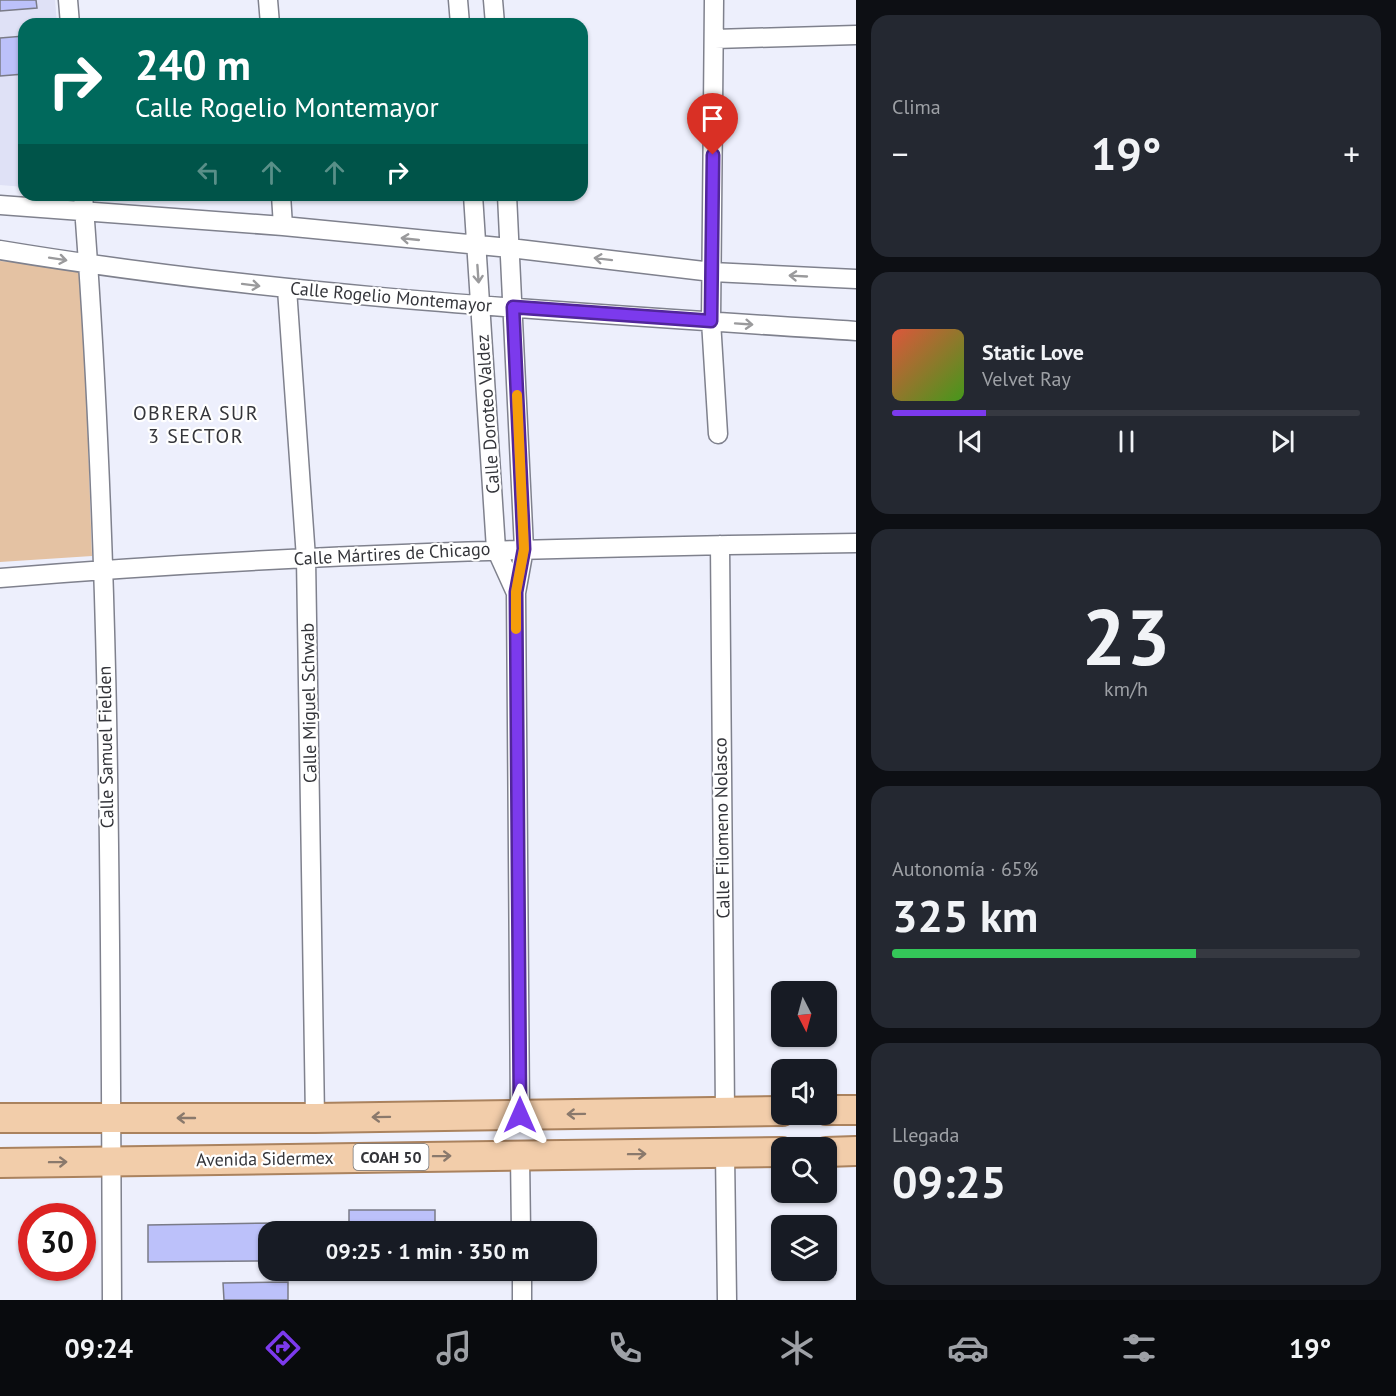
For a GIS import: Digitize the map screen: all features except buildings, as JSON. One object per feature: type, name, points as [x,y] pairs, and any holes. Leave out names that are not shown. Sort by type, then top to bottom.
[{"type":"main road","points":[[837,1110],[856,1110]]},
{"type":"main road","name":"COAH 50","points":[[0,1118],[315,1118],[771,1111]]},
{"type":"main road","points":[[837,1152],[856,1151]]},
{"type":"main road","name":"Avenida Sidermex","points":[[0,1163],[771,1152]]},
{"type":"street","points":[[68,0],[70,18]]},
{"type":"street","points":[[268,0],[270,18]]},
{"type":"street","points":[[458,0],[460,18]]},
{"type":"street","points":[[493,0],[494,18]]},
{"type":"street","points":[[714,0],[711,321],[718,434]]},
{"type":"street","points":[[715,39],[856,35]]},
{"type":"street","points":[[282,201],[284,226]]},
{"type":"street","name":"Calle Doroteo Valdez","points":[[473,201],[496,549],[516,592]]},
{"type":"street","name":"Calle Doroteo Valdez","points":[[507,201],[524,549],[516,592],[520,1115]]},
{"type":"street","points":[[0,205],[84,203],[712,272],[856,279]]},
{"type":"street","name":"Calle Samuel Fielden","points":[[84,203],[90,265],[103,569],[112,1117],[112,1300]]},
{"type":"street","name":"Calle Rogelio Montemayor","points":[[0,250],[90,265],[287,289],[856,331]]},
{"type":"street","name":"Calle Miguel Schwab","points":[[287,289],[306,558],[315,1118]]},
{"type":"street","name":"Calle Mártires de Chicago","points":[[0,578],[103,569],[496,549],[856,543]]},
{"type":"street","name":"Calle Filomeno Nolasco","points":[[720,545],[725,1112]]},
{"type":"street","points":[[725,1153],[728,1300]]},
{"type":"street","points":[[520,1155],[521,1221]]},
{"type":"street","points":[[522,1281],[522,1300]]},
{"type":"shaded area","points":[[0,0],[55,0],[56,18],[18,18],[18,186],[0,185]]},
{"type":"shaded area","points":[[0,261],[82,267],[92,556],[0,562]]},
{"type":"slow traffic","points":[[516,629],[516,592],[524,549],[517,395]]},
{"type":"district","name":"OBRERA SUR 3 SECTOR","points":[[196,424]]},
{"type":"route","points":[[520,1115],[516,592],[524,549],[513,307],[711,321],[713,155]]}]
